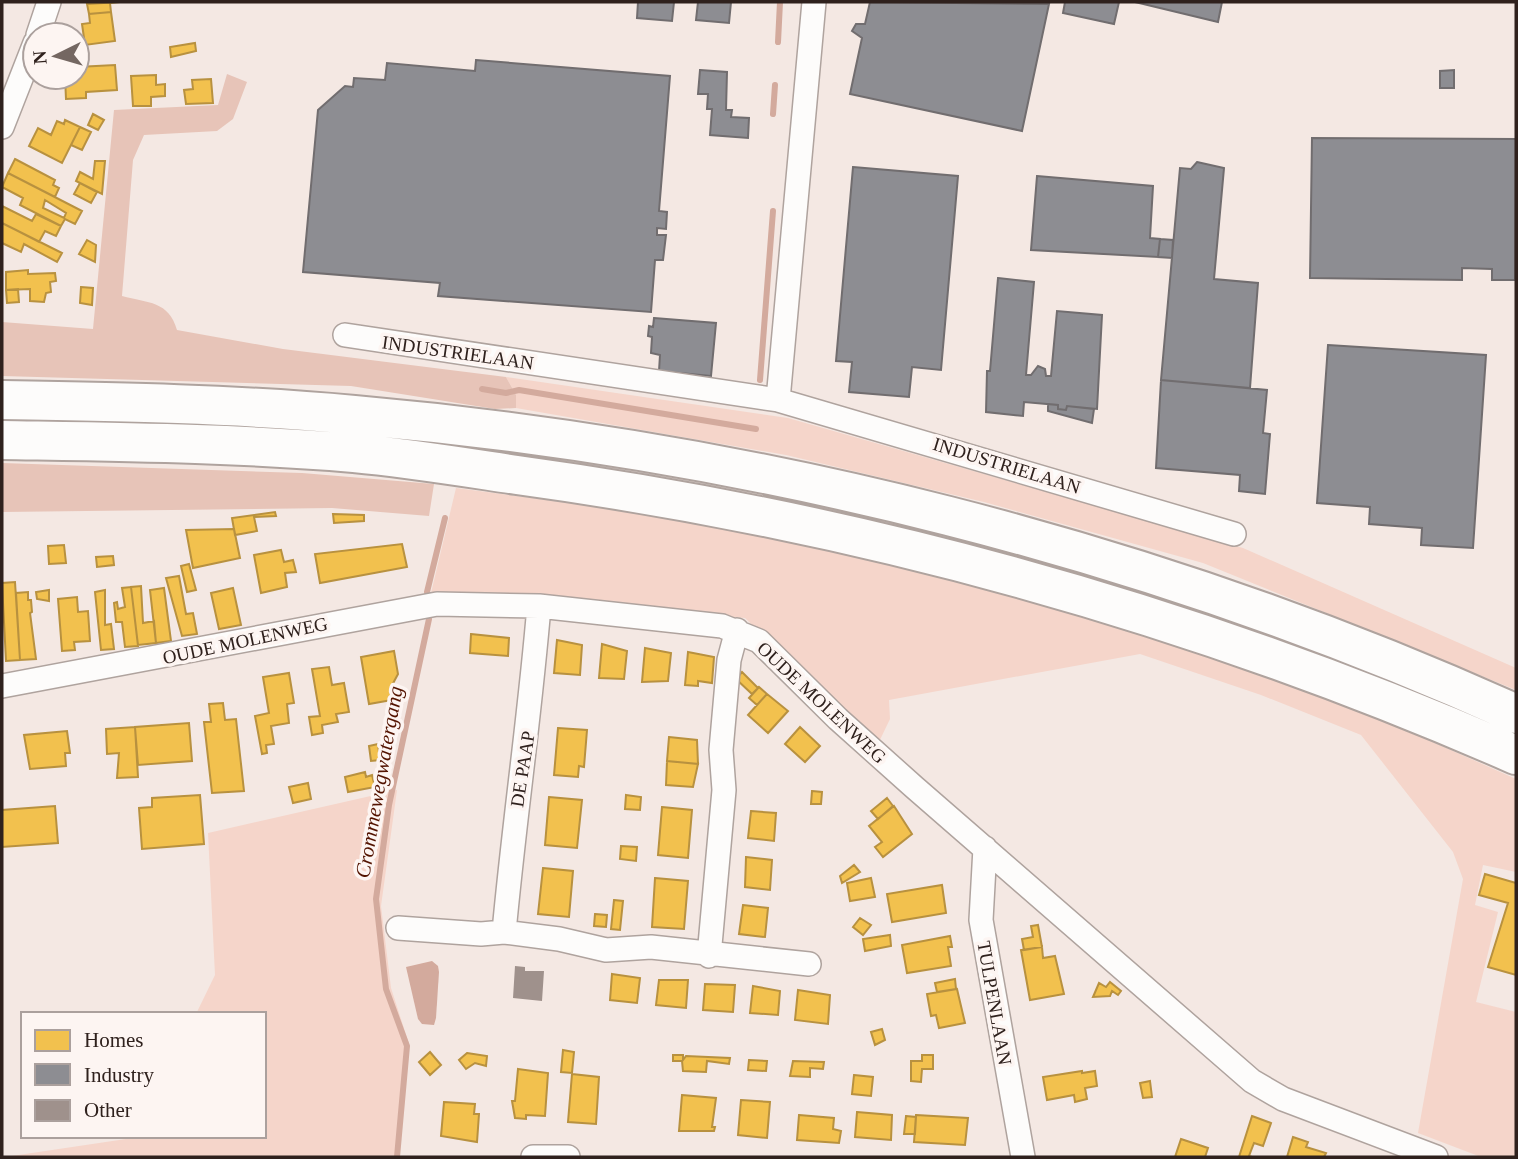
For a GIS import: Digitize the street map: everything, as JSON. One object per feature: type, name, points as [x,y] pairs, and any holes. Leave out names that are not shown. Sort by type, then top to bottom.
[{"type":"highway","points":[[2,400],[174,404],[355,415],[595,445],[795,480],[983,526],[1112,562],[1324,635],[1516,714]]},
{"type":"highway","points":[[2,440],[139,442],[356,454],[589,484],[786,519],[949,557],[1102,601],[1239,646],[1516,755]]},
{"type":"street","points":[[42,21],[48,2]]},
{"type":"street","points":[[778,400],[814,2]]},
{"type":"street","points":[[2,127],[21,79]]},
{"type":"street","name":"INDUSTRIELAAN","points":[[345,335],[778,400],[1234,534]]},
{"type":"street","name":"OUDE MOLENWEG","points":[[2,686],[140,662],[351,618],[437,604],[539,606],[737,630],[759,641],[838,719],[1252,1081],[1283,1098],[1436,1157]]},
{"type":"street","name":"DE PAAP","points":[[504,932],[518,785],[528,737],[539,606]]},
{"type":"street","points":[[709,956],[723,790],[722,737],[729,660],[737,630]]},
{"type":"street","name":"TULPENLAAN","points":[[985,848],[981,920],[1023,1157]]},
{"type":"street","points":[[398,928],[481,934],[504,932],[559,939],[606,950],[651,947],[709,956],[809,964]]},
{"type":"street","points":[[533,1156],[568,1157]]},
{"type":"shaded area","points":[[227,74],[247,82],[233,119],[217,131],[144,135],[133,160],[122,296],[163,308],[169,313],[177,330],[283,349],[506,377],[516,395],[516,408],[495,409],[351,386],[2,376],[2,322],[93,329],[114,110],[218,105]]},
{"type":"shaded area","points":[[506,377],[788,418],[1243,548],[1516,668],[1516,690],[1203,563],[984,502],[786,455],[516,408],[516,395]]},
{"type":"shaded area","points":[[2,463],[302,473],[434,484],[429,516],[332,508],[2,512]]},
{"type":"shaded area","points":[[456,488],[676,517],[797,539],[1114,620],[1332,697],[1516,779],[1516,872],[1483,865],[1475,905],[1498,912],[1476,1002],[1516,1012],[1516,1157],[1481,1157],[1418,1133],[1463,879],[1453,852],[1361,735],[1261,695],[1140,654],[889,700],[890,719],[877,746],[745,618],[497,596],[431,593]]},
{"type":"shaded area","points":[[397,790],[381,906],[391,988],[409,1044],[399,1157],[5,1157],[133,1138],[266,1138],[266,1012],[197,1012],[215,975],[208,833]]},
{"type":"shaded area","points":[[432,961],[438,966],[439,972],[434,1025],[422,1024],[418,1019],[406,967]]},
{"type":"building: Homes","points":[[120,2],[110,3],[111,12],[89,14],[87,4]]},
{"type":"building: Homes","points":[[111,12],[115,41],[91,44],[89,14]]},
{"type":"building: Homes","points":[[195,43],[196,51],[171,57],[170,47]]},
{"type":"building: Homes","points":[[115,65],[117,90],[86,92],[86,98],[66,99],[66,91],[91,91],[91,66]]},
{"type":"building: Homes","points":[[156,75],[156,85],[165,84],[165,96],[151,97],[151,106],[133,106],[131,76]]},
{"type":"building: Homes","points":[[211,79],[213,103],[186,104],[184,90],[193,89],[192,80]]},
{"type":"building: Homes","points":[[93,114],[104,120],[98,130],[88,125]]},
{"type":"building: Homes","points":[[65,120],[80,127],[62,163],[29,146],[38,128],[51,135],[57,121],[64,124]]},
{"type":"building: Homes","points":[[80,127],[91,132],[82,150],[71,145]]},
{"type":"building: Homes","points":[[15,159],[55,180],[53,185],[59,188],[55,197],[8,173]]},
{"type":"building: Homes","points":[[95,161],[105,161],[102,194],[76,181],[80,172],[93,179]]},
{"type":"building: Homes","points":[[8,173],[82,211],[75,224],[65,219],[61,226],[20,205],[23,198],[2,187]],"holes":[[[45,200],[66,213],[64,218],[43,208]]]},
{"type":"building: Homes","points":[[80,183],[97,192],[91,203],[74,194]]},
{"type":"building: Homes","points":[[2,206],[32,221],[36,214],[61,226],[56,236],[45,231],[39,242],[2,223]]},
{"type":"building: Homes","points":[[2,223],[62,253],[57,262],[24,244],[21,252],[2,243]]},
{"type":"building: Homes","points":[[87,240],[96,245],[95,262],[79,254]]},
{"type":"building: Homes","points":[[28,270],[28,274],[55,273],[56,281],[50,282],[51,292],[46,293],[44,302],[30,301],[30,289],[6,290],[6,272]]},
{"type":"building: Homes","points":[[81,287],[93,288],[92,305],[80,303]]},
{"type":"building: Homes","points":[[18,289],[19,302],[7,303],[6,290]]},
{"type":"building: Homes","points":[[275,512],[276,516],[254,517],[257,531],[235,535],[232,518]]},
{"type":"building: Homes","points":[[333,514],[364,515],[364,521],[334,523]]},
{"type":"building: Homes","points":[[234,529],[240,558],[193,568],[186,530]]},
{"type":"building: Homes","points":[[402,544],[407,567],[320,583],[315,554]]},
{"type":"building: Homes","points":[[64,545],[66,563],[49,564],[48,546]]},
{"type":"building: Homes","points":[[281,550],[284,562],[293,560],[296,572],[285,573],[287,587],[261,593],[254,555]]},
{"type":"building: Homes","points":[[113,556],[114,565],[97,567],[96,557]]},
{"type":"building: Homes","points":[[189,564],[196,590],[187,592],[181,566]]},
{"type":"building: Homes","points":[[179,576],[186,614],[193,613],[197,634],[182,636],[166,578]]},
{"type":"building: Homes","points":[[15,582],[20,660],[6,661],[2,583]]},
{"type":"building: Homes","points":[[141,586],[143,623],[154,621],[156,643],[138,645],[131,587]]},
{"type":"building: Homes","points":[[131,587],[138,646],[125,647],[122,622],[116,622],[114,603],[117,602],[118,609],[125,607],[122,588]]},
{"type":"building: Homes","points":[[164,588],[171,641],[156,643],[150,590]]},
{"type":"building: Homes","points":[[233,588],[241,625],[219,629],[211,593]]},
{"type":"building: Homes","points":[[49,590],[49,601],[37,599],[36,592]]},
{"type":"building: Homes","points":[[105,590],[105,625],[111,624],[114,649],[101,650],[95,592]]},
{"type":"building: Homes","points":[[28,592],[36,659],[20,660],[16,593]]},
{"type":"building: Homes","points":[[77,597],[78,612],[88,611],[90,641],[74,642],[75,650],[62,651],[58,599]]},
{"type":"building: Homes","points":[[471,634],[509,638],[508,656],[470,653]]},
{"type":"building: Homes","points":[[557,640],[582,645],[580,675],[554,673]]},
{"type":"building: Homes","points":[[602,644],[627,651],[624,679],[599,678]]},
{"type":"building: Homes","points":[[645,648],[671,653],[668,681],[642,682]]},
{"type":"building: Homes","points":[[394,651],[398,674],[390,689],[392,700],[369,704],[361,657]]},
{"type":"building: Homes","points":[[688,652],[714,657],[712,683],[698,681],[698,686],[685,685]]},
{"type":"building: Homes","points":[[329,667],[332,685],[344,683],[349,712],[336,714],[338,722],[322,725],[323,733],[312,735],[309,717],[320,716],[312,669]]},
{"type":"building: Homes","points":[[742,672],[758,688],[752,694],[736,679]]},
{"type":"building: Homes","points":[[289,673],[294,703],[287,704],[289,723],[271,726],[274,744],[266,745],[267,753],[262,754],[255,716],[269,713],[263,677]]},
{"type":"building: Homes","points":[[759,687],[767,694],[757,705],[749,698]]},
{"type":"building: Homes","points":[[767,694],[788,711],[768,733],[748,715]]},
{"type":"building: Homes","points":[[223,703],[225,720],[236,719],[244,791],[212,793],[204,722],[211,722],[209,704]]},
{"type":"building: Homes","points":[[392,710],[400,711],[394,739],[386,738]]},
{"type":"building: Homes","points":[[189,723],[192,761],[138,765],[135,727]]},
{"type":"building: Homes","points":[[135,727],[138,777],[117,778],[119,753],[107,754],[106,729]]},
{"type":"building: Homes","points":[[800,727],[820,746],[805,762],[785,744]]},
{"type":"building: Homes","points":[[558,728],[587,730],[584,767],[579,766],[578,777],[554,775]]},
{"type":"building: Homes","points":[[67,731],[70,753],[65,753],[66,766],[30,769],[24,735]]},
{"type":"building: Homes","points":[[669,737],[697,740],[698,764],[667,761]]},
{"type":"building: Homes","points":[[378,744],[380,760],[371,761],[369,746]]},
{"type":"building: Homes","points":[[667,761],[698,764],[693,787],[666,785]]},
{"type":"building: Homes","points":[[365,772],[366,777],[372,775],[375,787],[348,792],[345,777]]},
{"type":"building: Homes","points":[[308,783],[311,799],[293,803],[289,787]]},
{"type":"building: Homes","points":[[812,791],[822,792],[821,804],[811,804]]},
{"type":"building: Homes","points":[[200,795],[204,844],[142,849],[139,808],[152,807],[152,798]]},
{"type":"building: Homes","points":[[626,795],[641,797],[640,810],[625,809]]},
{"type":"building: Homes","points":[[549,797],[582,800],[577,848],[545,845]]},
{"type":"building: Homes","points":[[887,798],[893,806],[878,819],[871,811]]},
{"type":"building: Homes","points":[[55,806],[58,843],[2,847],[2,810]]},
{"type":"building: Homes","points":[[894,806],[912,834],[883,857],[875,847],[882,842],[869,826]]},
{"type":"building: Homes","points":[[662,807],[692,810],[688,858],[658,855]]},
{"type":"building: Homes","points":[[751,811],[776,813],[774,841],[748,838]]},
{"type":"building: Homes","points":[[621,846],[637,847],[636,861],[620,859]]},
{"type":"building: Homes","points":[[746,857],[772,860],[770,890],[745,887]]},
{"type":"building: Homes","points":[[854,865],[860,872],[842,883],[840,876]]},
{"type":"building: Homes","points":[[543,868],[573,871],[569,917],[538,914]]},
{"type":"building: Homes","points":[[1485,874],[1516,883],[1516,975],[1488,967],[1508,903],[1479,895]]},
{"type":"building: Homes","points":[[655,878],[688,881],[684,929],[652,927]]},
{"type":"building: Homes","points":[[871,878],[875,897],[850,901],[847,883]]},
{"type":"building: Homes","points":[[942,885],[946,913],[892,922],[887,894]]},
{"type":"building: Homes","points":[[614,900],[623,901],[620,930],[611,929]]},
{"type":"building: Homes","points":[[743,905],[768,908],[765,937],[739,934]]},
{"type":"building: Homes","points":[[595,914],[607,915],[606,927],[594,926]]},
{"type":"building: Homes","points":[[860,918],[871,925],[863,935],[853,927]]},
{"type":"building: Homes","points":[[1038,925],[1042,947],[1024,950],[1022,939],[1033,937],[1031,926]]},
{"type":"building: Homes","points":[[890,935],[891,946],[865,951],[863,939]]},
{"type":"building: Homes","points":[[950,936],[952,947],[948,947],[951,966],[907,973],[902,945]]},
{"type":"building: Homes","points":[[1042,947],[1043,958],[1055,956],[1064,994],[1030,1000],[1021,950]]},
{"type":"building: Homes","points":[[612,974],[640,978],[637,1003],[610,1000]]},
{"type":"building: Homes","points":[[955,979],[956,989],[937,992],[935,983]]},
{"type":"building: Homes","points":[[659,980],[688,980],[686,1008],[656,1005]]},
{"type":"building: Homes","points":[[1110,982],[1121,991],[1118,995],[1112,991],[1110,996],[1093,997],[1099,983],[1106,987]]},
{"type":"building: Homes","points":[[705,984],[735,985],[733,1012],[703,1010]]},
{"type":"building: Homes","points":[[753,986],[780,991],[778,1015],[750,1013]]},
{"type":"building: Homes","points":[[957,989],[965,1023],[939,1028],[936,1015],[931,1016],[927,994]]},
{"type":"building: Homes","points":[[798,990],[830,995],[828,1024],[795,1020]]},
{"type":"building: Homes","points":[[882,1029],[885,1040],[875,1045],[871,1032]]},
{"type":"building: Homes","points":[[563,1050],[574,1052],[572,1073],[561,1072]]},
{"type":"building: Homes","points":[[430,1052],[441,1065],[430,1075],[419,1062]]},
{"type":"building: Homes","points":[[467,1053],[487,1056],[486,1066],[475,1063],[466,1069],[459,1060]]},
{"type":"building: Homes","points":[[673,1055],[683,1055],[683,1060],[686,1056],[730,1058],[729,1064],[707,1061],[706,1072],[683,1071],[682,1061],[673,1061]]},
{"type":"building: Homes","points":[[922,1055],[933,1055],[933,1069],[922,1069],[921,1082],[911,1081],[911,1061],[922,1061]]},
{"type":"building: Homes","points":[[749,1060],[767,1061],[766,1071],[748,1070]]},
{"type":"building: Homes","points":[[793,1061],[824,1062],[823,1069],[810,1068],[810,1077],[790,1076]]},
{"type":"building: Homes","points":[[518,1069],[548,1073],[545,1116],[526,1115],[526,1119],[515,1118],[512,1101],[515,1101]]},
{"type":"building: Homes","points":[[1095,1071],[1097,1086],[1085,1088],[1087,1099],[1075,1102],[1074,1095],[1047,1100],[1043,1077]]},
{"type":"building: Homes","points":[[572,1074],[599,1077],[596,1124],[568,1122]]},
{"type":"building: Homes","points":[[854,1075],[873,1077],[871,1096],[852,1094]]},
{"type":"building: Homes","points":[[1150,1081],[1152,1097],[1143,1098],[1140,1083]]},
{"type":"building: Homes","points":[[682,1095],[716,1098],[712,1127],[715,1127],[714,1131],[679,1131]]},
{"type":"building: Homes","points":[[741,1100],[770,1102],[767,1138],[738,1135]]},
{"type":"building: Homes","points":[[444,1102],[475,1104],[474,1114],[479,1114],[477,1142],[441,1136]]},
{"type":"building: Homes","points":[[857,1112],[892,1115],[891,1140],[855,1137]]},
{"type":"building: Homes","points":[[799,1115],[834,1118],[833,1129],[841,1131],[839,1143],[797,1140]]},
{"type":"building: Homes","points":[[916,1115],[968,1118],[965,1145],[914,1142]]},
{"type":"building: Homes","points":[[906,1116],[916,1117],[915,1134],[904,1134]]},
{"type":"building: Homes","points":[[1252,1116],[1271,1123],[1263,1146],[1254,1143],[1249,1156],[1252,1157],[1239,1157]]},
{"type":"building: Homes","points":[[1293,1137],[1308,1142],[1306,1147],[1326,1153],[1324,1157],[1287,1157]]},
{"type":"building: Homes","points":[[1181,1139],[1208,1148],[1205,1157],[1175,1157]]},
{"type":"building: Industry","points":[[638,2],[674,2],[672,21],[637,18]]},
{"type":"building: Industry","points":[[698,2],[731,2],[729,23],[696,20]]},
{"type":"building: Industry","points":[[870,2],[1049,4],[1022,131],[850,94],[862,38],[852,31],[856,24],[865,24]]},
{"type":"building: Industry","points":[[1065,2],[1119,2],[1114,24],[1063,13]]},
{"type":"building: Industry","points":[[1135,2],[1222,2],[1218,22]]},
{"type":"building: Industry","points":[[476,60],[670,76],[659,211],[667,212],[666,229],[657,228],[657,235],[666,235],[663,260],[655,260],[651,312],[438,296],[440,283],[303,272],[318,110],[345,86],[353,87],[354,78],[385,80],[387,63],[475,71]]},
{"type":"building: Industry","points":[[700,70],[727,72],[726,110],[732,110],[731,117],[749,118],[748,138],[710,135],[712,109],[707,109],[708,94],[698,94]]},
{"type":"building: Industry","points":[[1454,70],[1454,88],[1440,88],[1440,71]]},
{"type":"building: Industry","points":[[1312,138],[1516,139],[1515,280],[1492,280],[1492,269],[1462,268],[1462,280],[1310,278]]},
{"type":"building: Industry","points":[[1197,162],[1224,168],[1214,279],[1258,283],[1250,388],[1161,380],[1180,168],[1191,169]]},
{"type":"building: Industry","points":[[853,167],[958,176],[941,370],[912,367],[909,397],[849,392],[852,362],[836,361]]},
{"type":"building: Industry","points":[[1037,176],[1153,186],[1150,238],[1160,239],[1158,257],[1031,250]]},
{"type":"building: Industry","points":[[1160,239],[1173,240],[1172,258],[1158,257]]},
{"type":"building: Industry","points":[[998,278],[1034,282],[1026,375],[1031,375],[1038,366],[1045,369],[1046,376],[1051,376],[1057,311],[1102,315],[1097,409],[1067,406],[1066,410],[1058,409],[1058,405],[1024,402],[1023,416],[986,412],[987,371],[990,371]]},
{"type":"building: Industry","points":[[654,318],[716,323],[711,376],[659,371],[660,355],[651,353],[652,337],[648,336],[649,326],[653,327]]},
{"type":"building: Industry","points":[[1328,345],[1486,355],[1473,548],[1421,545],[1422,528],[1369,524],[1370,507],[1317,503]]},
{"type":"building: Industry","points":[[1161,380],[1267,390],[1263,433],[1270,434],[1265,494],[1239,491],[1240,475],[1156,468]]},
{"type":"building: Industry","points":[[1048,404],[1058,405],[1058,409],[1066,410],[1067,406],[1094,409],[1092,423],[1048,411]]},
{"type":"building: Other","points":[[515,966],[525,967],[525,971],[544,971],[542,1001],[513,998]]},
{"type":"waterway","name":"Crommewegwatergang","points":[[778,42],[780,2]]},
{"type":"waterway","name":"Crommewegwatergang","points":[[773,114],[775,85]]},
{"type":"waterway","name":"Crommewegwatergang","points":[[760,380],[773,211]]},
{"type":"waterway","name":"Crommewegwatergang","points":[[482,389],[506,393],[519,390],[756,429]]},
{"type":"waterway","name":"Crommewegwatergang","points":[[427,592],[445,518]]},
{"type":"waterway","name":"Crommewegwatergang","points":[[397,1157],[407,1046],[386,989],[376,899],[389,805],[429,619]]}]
